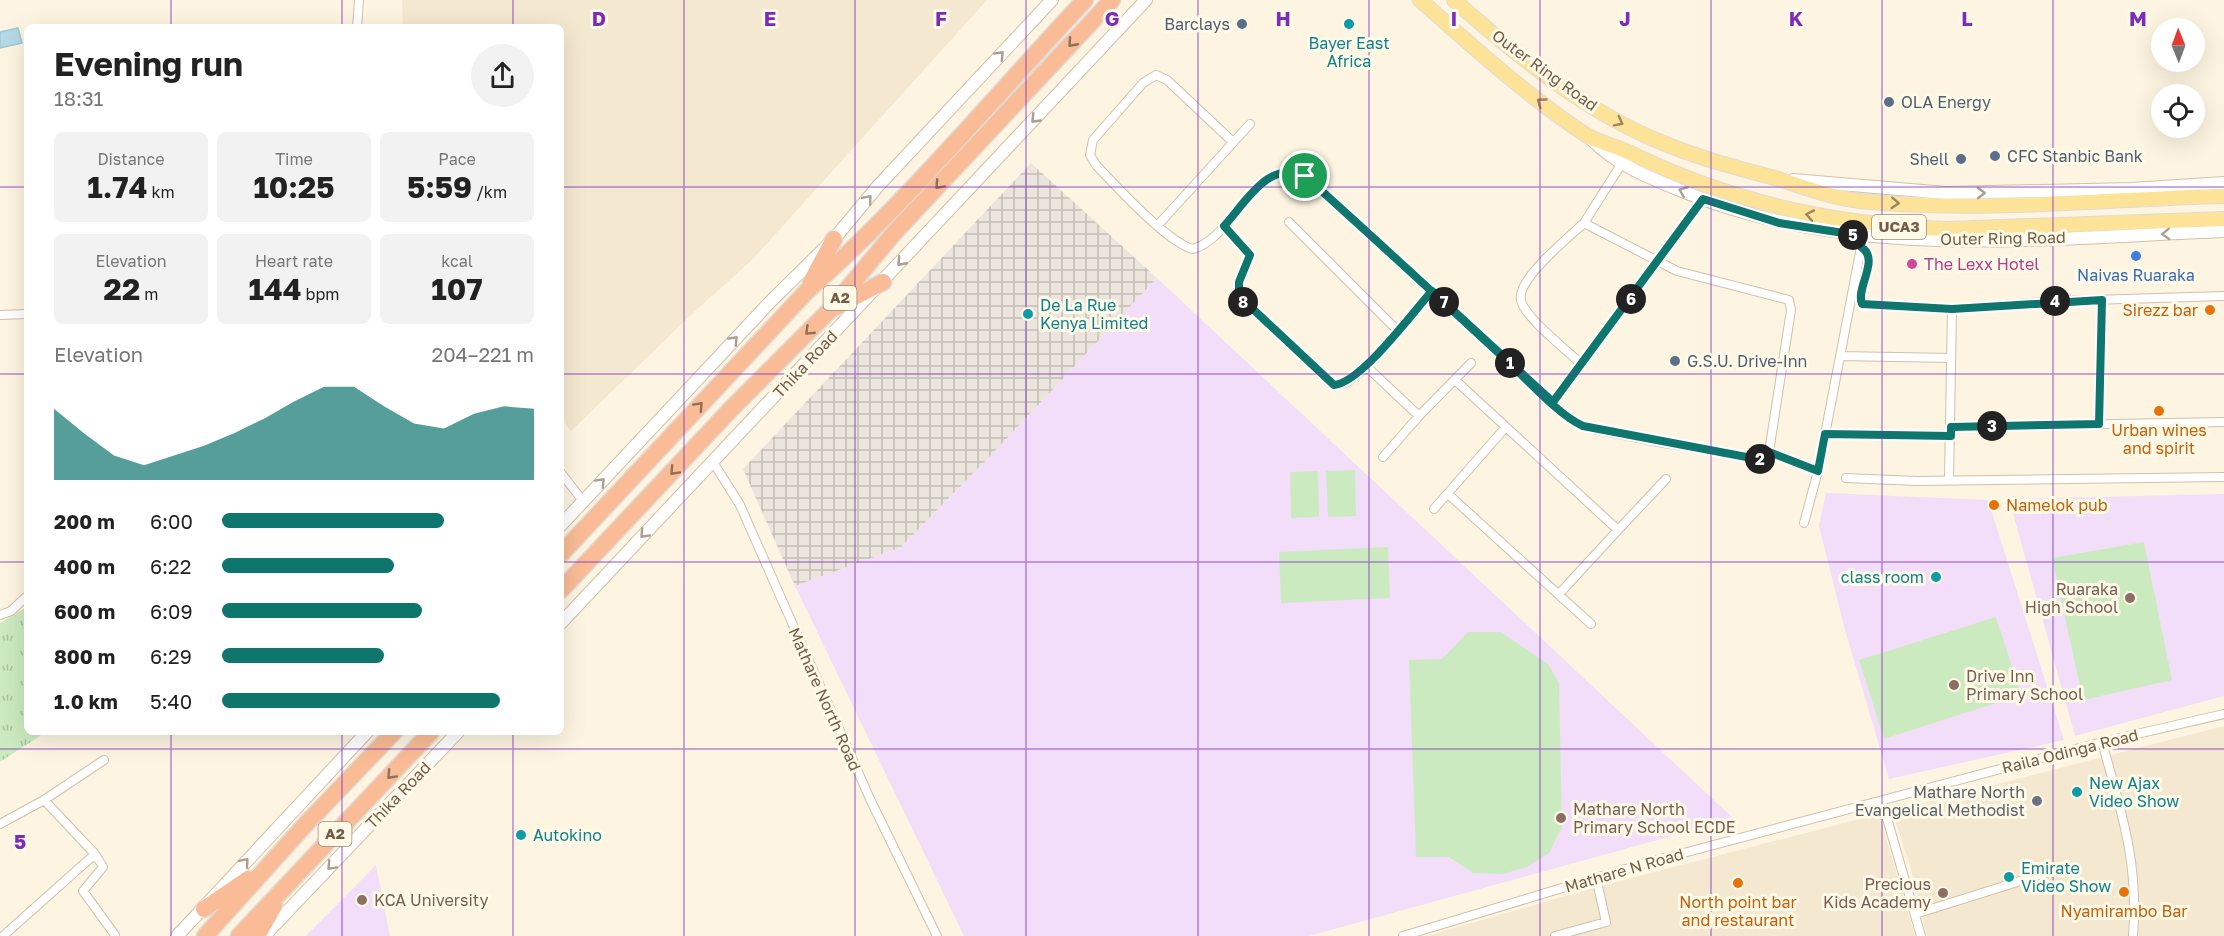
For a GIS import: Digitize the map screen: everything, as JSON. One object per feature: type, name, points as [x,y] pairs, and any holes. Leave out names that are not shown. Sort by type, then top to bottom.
[{"type":"highway","name":"A2","points":[[564,551],[807,291],[833,268],[902,196],[1085,0]]},
{"type":"highway","name":"Thika Road","points":[[564,587],[732,408],[830,310],[894,233],[1112,0]]},
{"type":"highway","points":[[807,291],[834,239]]},
{"type":"highway","points":[[830,310],[883,282]]},
{"type":"highway","name":"A2","points":[[206,936],[270,863],[391,735]]},
{"type":"highway","name":"Thika Road","points":[[239,936],[428,735]]},
{"type":"highway","points":[[204,909],[270,863]]},
{"type":"highway","points":[[257,936],[284,887]]},
{"type":"main road","points":[[564,522],[770,302],[834,239],[878,186],[1052,0]]},
{"type":"main road","name":"Thika Road","points":[[564,620],[1146,0]]},
{"type":"main road","name":"Outer Ring Road","points":[[1420,0],[1519,86],[1622,163],[1703,199],[1779,223],[1862,241],[1992,240],[2224,231]]},
{"type":"main road","name":"Outer Ring Road","points":[[1454,0],[1523,58],[1603,113],[1662,142],[1727,166],[1839,198],[1912,204],[1986,205],[2224,196]]},
{"type":"main road","name":"Outer Ring Road","points":[[1588,136],[1709,188],[1793,212],[1861,224],[1947,229],[2224,219]]},
{"type":"main road","name":"Outer Ring Road","points":[[1776,179],[1946,193],[2132,189],[2224,183]]},
{"type":"main road","points":[[177,936],[204,909],[276,827],[364,735]]},
{"type":"main road","name":"Thika Road","points":[[264,936],[455,735]]},
{"type":"street","points":[[357,24],[359,0]]},
{"type":"street","points":[[1233,142],[1167,80],[1156,75],[1143,83],[1093,140],[1090,155],[1111,180],[1158,225],[1181,243],[1193,249],[1224,226],[1271,175],[1297,172],[1305,176],[1432,291],[1573,422],[1593,429],[1757,459],[1766,458],[1769,452],[1791,310],[1788,300],[1716,283],[1658,262],[1584,223]]},
{"type":"street","points":[[1158,225],[1250,124]]},
{"type":"street","points":[[1581,364],[1529,314],[1520,299],[1521,291],[1529,277],[1584,223],[1622,163]]},
{"type":"street","points":[[1553,402],[1703,199]]},
{"type":"street","points":[[1289,222],[1397,330]]},
{"type":"street","points":[[1224,226],[1250,255],[1237,287],[1243,302],[1328,382],[1334,385],[1346,383],[1367,367],[1432,291]]},
{"type":"street","points":[[1862,241],[1869,255],[1860,301],[1862,304],[1952,309],[2102,300],[2224,296]]},
{"type":"street","points":[[1803,523],[1818,471],[1862,241]]},
{"type":"street","points":[[2099,424],[2102,300]]},
{"type":"street","points":[[1949,479],[1952,309]]},
{"type":"street","points":[[0,315],[24,314]]},
{"type":"street","points":[[1840,356],[1952,358]]},
{"type":"street","points":[[1383,457],[1471,363]]},
{"type":"street","points":[[1367,367],[1419,416]]},
{"type":"street","points":[[1455,380],[1618,530]]},
{"type":"street","points":[[1825,434],[2224,422]]},
{"type":"street","points":[[1434,509],[1505,428]]},
{"type":"street","points":[[1769,452],[1818,471]]},
{"type":"street","name":"Mathare North Road","points":[[713,462],[740,505],[870,799],[937,936]]},
{"type":"street","points":[[564,476],[584,501]]},
{"type":"street","points":[[1846,478],[2224,477]]},
{"type":"street","points":[[1559,594],[1666,479]]},
{"type":"street","points":[[1448,494],[1591,624]]},
{"type":"street","points":[[0,615],[11,611],[24,599]]},
{"type":"street","name":"Raila Odinga Road","points":[[1882,801],[2102,742],[2224,714]]},
{"type":"street","points":[[2102,742],[2133,858],[2136,889],[2133,936]]},
{"type":"street","points":[[0,824],[44,800],[104,760]]},
{"type":"street","points":[[44,800],[95,854],[103,867],[83,891],[115,935]]},
{"type":"street","points":[[1882,801],[1921,936]]},
{"type":"street","name":"Mathare N Road","points":[[1403,936],[1596,877],[1882,801]]},
{"type":"street","points":[[3,936],[95,854]]},
{"type":"street","points":[[1915,914],[2062,868]]},
{"type":"street","points":[[1555,936],[1606,922],[1596,877]]},
{"type":"shaded area","points":[[402,0],[987,0],[752,260],[694,312],[571,431],[564,421],[564,24],[403,24]]},
{"type":"shaded area","name":"De La Rue Kenya Limited","points":[[1031,163],[1157,278],[1002,444],[900,548],[795,586],[743,469]]},
{"type":"shaded area","points":[[1157,278],[1734,819],[1309,936],[964,936],[795,586],[900,548],[1002,444]]},
{"type":"shaded area","name":"Drive Inn Primary School","points":[[1826,493],[1988,500],[2064,740],[1889,779],[1845,630],[1819,526]]},
{"type":"shaded area","name":"Ruaraka High School","points":[[2224,494],[2224,696],[2075,736],[2009,499]]},
{"type":"shaded area","points":[[2224,726],[2224,936],[1927,936],[1910,866],[1892,811]]},
{"type":"shaded area","points":[[1879,814],[1915,936],[1427,936],[1593,888]]},
{"type":"shaded area","name":"KCA University","points":[[376,865],[390,936],[306,936]]},
{"type":"green space","points":[[1355,470],[1356,516],[1328,517],[1326,471]]},
{"type":"green space","points":[[1318,471],[1319,517],[1291,518],[1290,472]]},
{"type":"green space","points":[[2144,542],[2172,680],[2083,700],[2052,558]]},
{"type":"green space","points":[[1388,547],[1390,598],[1281,603],[1279,552]]},
{"type":"green space","points":[[24,609],[24,735],[41,735],[0,762],[0,623]]},
{"type":"green space","points":[[1996,617],[2021,695],[1884,739],[1859,660]]},
{"type":"green space","points":[[1468,632],[1501,632],[1548,664],[1559,683],[1562,827],[1549,853],[1527,867],[1503,874],[1473,873],[1449,857],[1416,857],[1409,660],[1442,659]]},
{"type":"water","points":[[18,28],[22,43],[0,48],[0,32]]},
{"type":"place","name":"Barclays","points":[[1242,24]]},
{"type":"place","name":"Bayer East Africa","points":[[1349,24]]},
{"type":"place","name":"OLA Energy","points":[[1889,102]]},
{"type":"place","name":"CFC Stanbic Bank","points":[[1995,156]]},
{"type":"place","name":"Shell","points":[[1961,159]]},
{"type":"place","name":"Naivas Ruaraka","points":[[2136,256]]},
{"type":"place","name":"The Lexx Hotel","points":[[1912,264]]},
{"type":"place","name":"Sirezz bar","points":[[2210,310]]},
{"type":"place","name":"De La Rue Kenya Limited","points":[[1028,314]]},
{"type":"place","name":"G.S.U. Drive-Inn","points":[[1675,361]]},
{"type":"place","name":"Urban wines and spirit","points":[[2159,411]]},
{"type":"place","name":"Namelok pub","points":[[1994,505]]},
{"type":"place","name":"class room","points":[[1936,577]]},
{"type":"place","name":"Ruaraka High School","points":[[2130,598]]},
{"type":"place","name":"Drive Inn Primary School","points":[[1954,685]]},
{"type":"place","name":"New Ajax Video Show","points":[[2077,792]]},
{"type":"place","name":"Mathare North Evangelical Methodist","points":[[2037,801]]},
{"type":"place","name":"Mathare North Primary School ECDE","points":[[1561,818]]},
{"type":"place","name":"Autokino","points":[[521,835]]},
{"type":"place","name":"Emirate Video Show","points":[[2009,877]]},
{"type":"place","name":"North point bar and restaurant","points":[[1738,883]]},
{"type":"place","name":"Nyamirambo Bar","points":[[2124,892]]},
{"type":"place","name":"Precious Kids Academy","points":[[1943,893]]},
{"type":"place","name":"KCA University","points":[[362,900]]},
{"type":"route","points":[[1305,176],[1290,171],[1271,175],[1224,226],[1250,255],[1237,291],[1243,302],[1328,382],[1334,385],[1346,383],[1367,367],[1432,291],[1493,347],[1553,402],[1703,199],[1779,223],[1863,236],[1861,247],[1869,255],[1869,261],[1860,301],[1862,304],[1952,309],[2102,300],[2099,424],[1951,427],[1951,436],[1825,434],[1818,471],[1769,452],[1766,458],[1757,459],[1583,426],[1567,417],[1553,402],[1432,291],[1305,176]]}]
